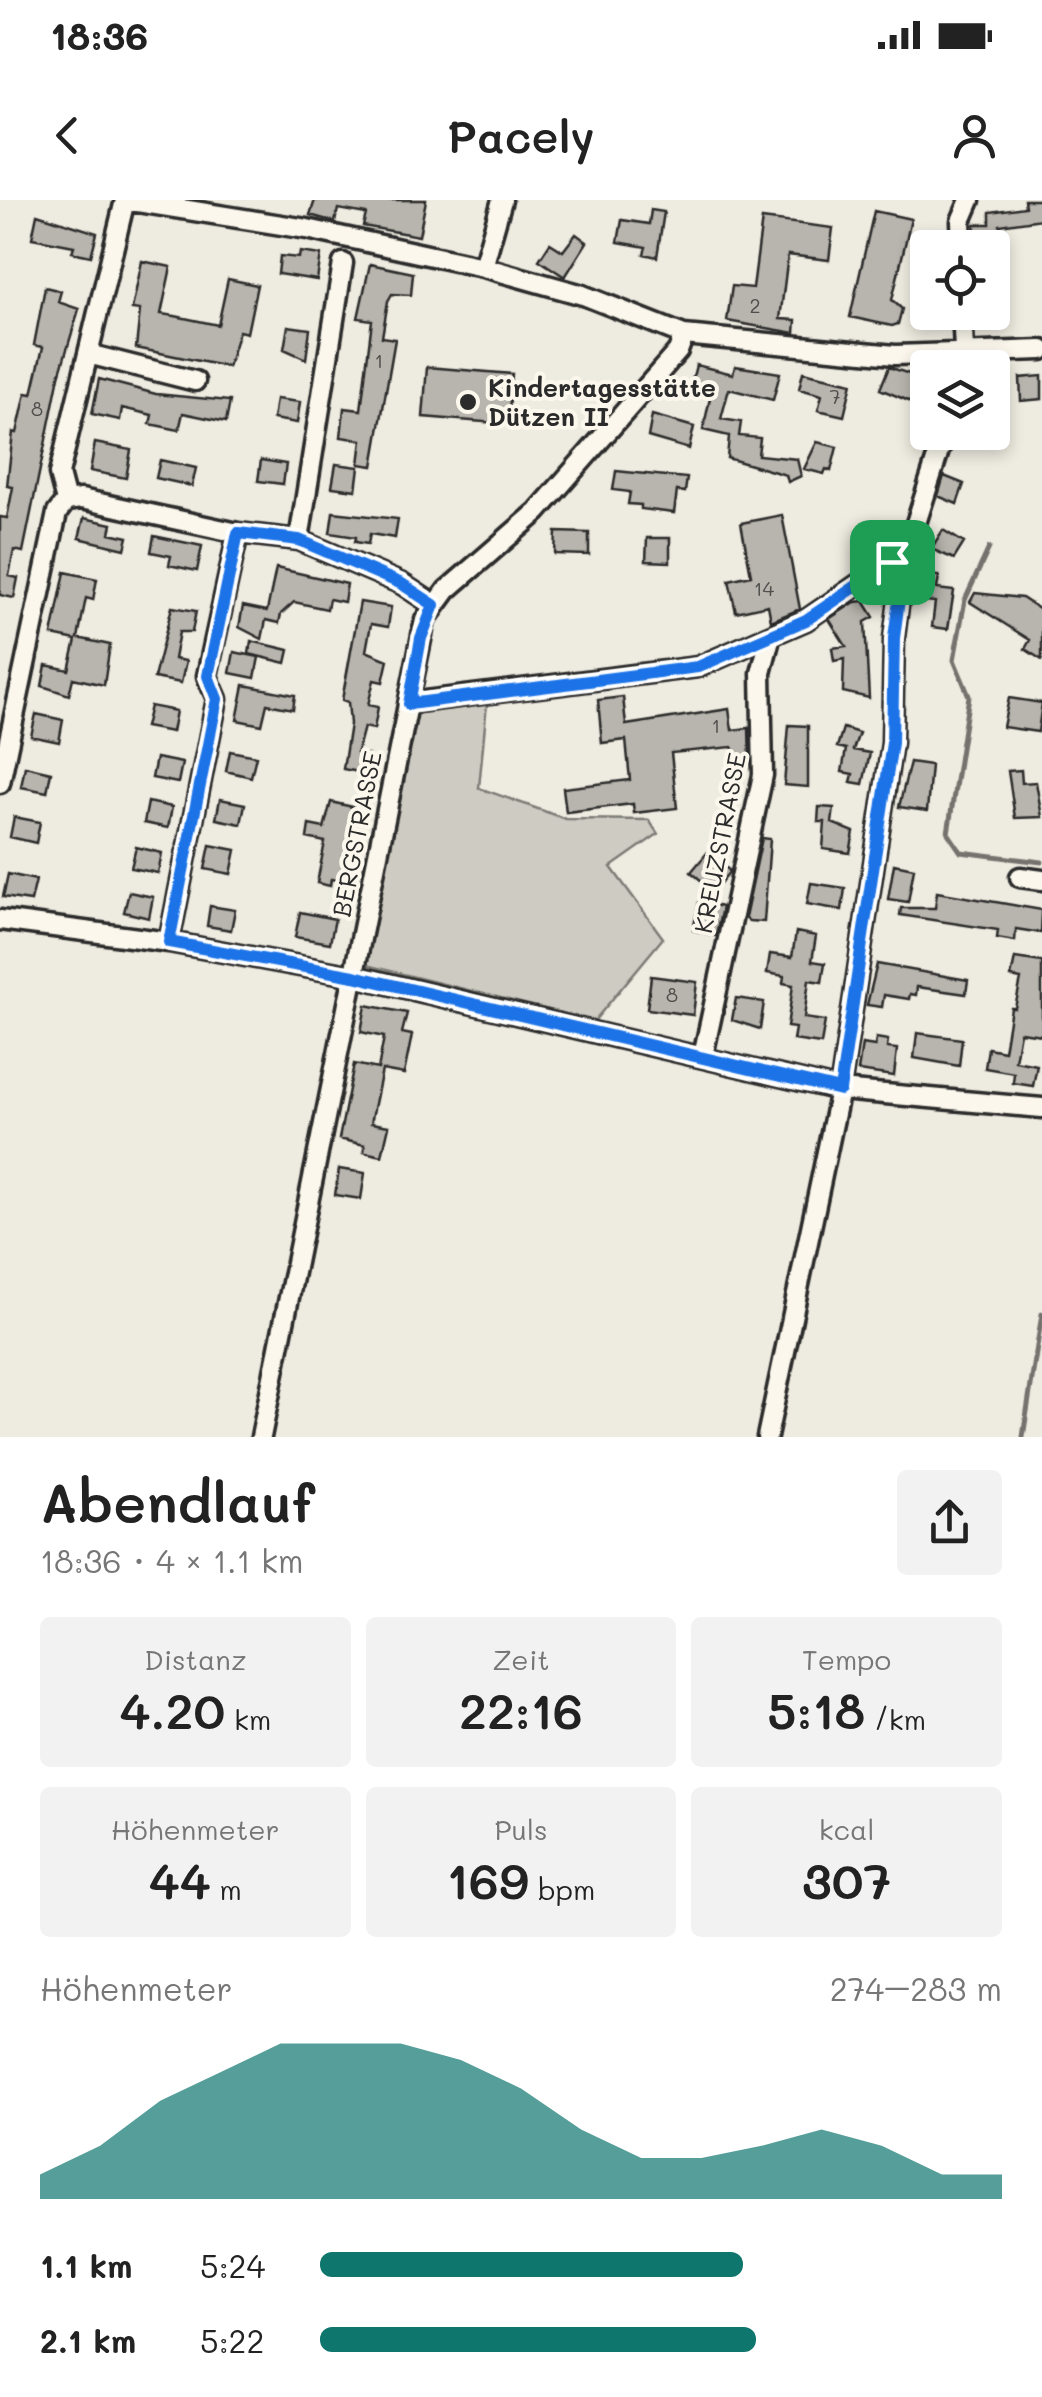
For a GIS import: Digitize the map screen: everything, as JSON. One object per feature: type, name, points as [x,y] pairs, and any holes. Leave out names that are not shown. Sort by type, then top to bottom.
[{"type":"street","points":[[66,501],[59,474],[125,200],[307,229],[482,266],[583,294],[684,335],[910,356]]},
{"type":"street","points":[[482,266],[502,200]]},
{"type":"street","points":[[961,230],[970,200]]},
{"type":"street","points":[[299,540],[343,262]]},
{"type":"street","name":"BERGSTRASSE","points":[[261,1437],[421,638],[434,605],[538,512],[678,351],[684,335]]},
{"type":"street","points":[[1010,354],[1042,350]]},
{"type":"street","points":[[88,354],[195,381]]},
{"type":"street","points":[[767,1437],[840,1090],[892,743],[894,638],[904,561],[939,450]]},
{"type":"street","points":[[0,784],[57,514],[66,501],[81,499],[238,533],[299,540],[402,584],[434,605]]},
{"type":"street","points":[[169,942],[217,699],[208,676],[238,533]]},
{"type":"street","points":[[409,704],[698,667],[770,639],[892,562],[904,561]]},
{"type":"street","name":"KREUZSTRASSE","points":[[703,1056],[763,775],[761,673],[770,639]]},
{"type":"street","points":[[1020,876],[1042,880]]},
{"type":"street","points":[[0,920],[169,942],[354,976],[840,1090],[1042,1108]]},
{"type":"shaded area","points":[[487,703],[479,788],[566,819],[649,820],[658,834],[611,867],[663,938],[594,1021],[366,965],[363,960],[412,719],[419,713]]},
{"type":"building","points":[[315,200],[426,200],[419,236],[363,226],[366,214],[338,209],[335,222],[310,215]]},
{"type":"building","points":[[1024,200],[1042,200],[1042,219],[1000,225],[1000,230],[975,230],[975,224],[990,224],[990,212],[1025,207]]},
{"type":"building","points":[[651,210],[664,212],[657,257],[644,254],[646,247],[618,242],[622,220],[649,224]]},
{"type":"building","points":[[874,211],[911,219],[892,300],[902,309],[898,324],[892,326],[850,317]]},
{"type":"building","points":[[37,214],[97,233],[91,256],[72,252],[74,246],[32,238]]},
{"type":"building","points":[[762,219],[833,228],[829,260],[788,255],[780,319],[796,320],[795,333],[727,321],[732,286],[753,288]]},
{"type":"building","points":[[576,234],[587,242],[565,277],[539,260],[550,243],[563,251]]},
{"type":"building","points":[[300,252],[321,255],[317,280],[278,274],[280,256],[299,258]]},
{"type":"building","points":[[142,261],[171,267],[161,314],[218,325],[228,279],[257,285],[247,333],[239,331],[228,367],[136,348],[140,310],[132,309]]},
{"type":"building","points":[[370,264],[413,273],[411,295],[392,294],[388,301],[382,337],[395,339],[373,466],[359,464],[362,440],[341,437],[344,408],[361,410],[372,320],[358,318]]},
{"type":"building","points":[[45,287],[61,291],[58,302],[79,309],[59,376],[23,552],[14,550],[9,576],[18,578],[14,598],[0,595],[0,517],[7,518],[13,487],[7,486],[13,432],[17,433],[26,393],[32,394],[43,347],[34,345]]},
{"type":"building","points":[[288,326],[310,329],[306,359],[284,349]]},
{"type":"building","points":[[696,365],[733,374],[735,366],[780,373],[773,400],[729,389],[721,419],[741,422],[739,436],[760,438],[758,455],[797,459],[801,476],[788,482],[786,475],[727,458],[729,436],[703,430],[710,398],[690,389]]},
{"type":"building","points":[[427,367],[512,374],[508,424],[423,417]]},
{"type":"building","points":[[889,367],[910,374],[910,402],[880,389]]},
{"type":"building","points":[[803,372],[852,383],[844,416],[818,410],[822,395],[799,389]]},
{"type":"building","points":[[1042,376],[1042,399],[1021,401],[1020,378]]},
{"type":"building","points":[[99,379],[156,394],[230,401],[226,422],[183,413],[179,430],[150,424],[152,415],[122,408],[120,420],[92,414]]},
{"type":"building","points":[[276,399],[300,402],[297,423],[273,419]]},
{"type":"building","points":[[652,415],[694,427],[689,449],[648,437]]},
{"type":"building","points":[[817,442],[837,447],[831,471],[826,469],[824,474],[804,469]]},
{"type":"building","points":[[95,443],[131,450],[126,478],[90,471]]},
{"type":"building","points":[[160,460],[196,468],[192,486],[156,478]]},
{"type":"building","points":[[261,460],[286,464],[283,484],[258,481]]},
{"type":"building","points":[[336,464],[359,467],[356,490],[332,487]]},
{"type":"building","points":[[616,471],[687,478],[685,492],[677,491],[674,513],[641,509],[641,505],[628,504],[630,492],[613,490]]},
{"type":"building","points":[[944,476],[964,484],[957,504],[938,496]]},
{"type":"building","points":[[333,512],[398,519],[395,538],[370,534],[368,544],[355,542],[356,537],[330,533]]},
{"type":"building","points":[[782,515],[800,609],[771,621],[768,605],[736,612],[729,580],[751,575],[741,523]]},
{"type":"building","points":[[84,518],[112,524],[110,533],[128,537],[125,549],[79,538]]},
{"type":"building","points":[[943,530],[964,543],[954,559],[931,549]]},
{"type":"building","points":[[556,532],[589,533],[589,555],[555,554]]},
{"type":"building","points":[[154,536],[202,546],[197,571],[169,565],[171,556],[151,552]]},
{"type":"building","points":[[647,538],[670,538],[670,562],[646,561]]},
{"type":"building","points":[[276,568],[347,584],[344,602],[329,599],[327,609],[294,602],[281,614],[279,623],[266,620],[262,639],[239,627],[243,606],[267,611]]},
{"type":"building","points":[[65,572],[97,579],[93,600],[86,598],[78,638],[110,645],[104,685],[73,678],[69,695],[42,686],[46,665],[69,670],[76,640],[52,635]]},
{"type":"building","points":[[917,574],[939,576],[937,589],[954,591],[948,629],[932,627],[935,602],[914,600]]},
{"type":"building","points":[[975,593],[1022,598],[1042,611],[1042,660],[1025,649],[1030,640],[970,602]]},
{"type":"building","points":[[864,601],[874,617],[865,622],[869,698],[843,692],[844,659],[834,661],[832,648],[846,646],[829,619],[855,602]]},
{"type":"building","points":[[360,602],[391,607],[388,627],[371,624],[366,651],[388,660],[383,682],[374,680],[368,705],[378,707],[374,729],[364,727],[357,753],[368,755],[364,773],[343,769],[350,724],[348,702],[342,700]]},
{"type":"building","points":[[172,607],[196,611],[192,632],[179,632],[174,659],[186,661],[181,683],[154,678]]},
{"type":"building","points":[[251,641],[289,650],[286,663],[249,654]]},
{"type":"building","points":[[234,652],[259,657],[255,678],[230,673]]},
{"type":"building","points":[[244,685],[295,695],[293,709],[267,704],[262,725],[237,720]]},
{"type":"building","points":[[623,697],[626,725],[729,709],[732,730],[749,728],[750,763],[741,762],[732,747],[671,753],[677,808],[634,813],[633,804],[566,812],[563,788],[630,780],[626,740],[602,743],[598,700]]},
{"type":"building","points":[[1009,698],[1042,703],[1038,732],[1003,727]]},
{"type":"building","points":[[150,706],[176,711],[172,732],[145,727]]},
{"type":"building","points":[[36,714],[63,720],[59,742],[31,736]]},
{"type":"building","points":[[789,725],[808,726],[808,787],[784,785]]},
{"type":"building","points":[[843,728],[859,733],[853,750],[870,753],[863,784],[851,782],[853,774],[842,772],[846,749],[837,747]]},
{"type":"building","points":[[230,751],[256,756],[251,777],[226,771]]},
{"type":"building","points":[[156,758],[182,763],[178,783],[152,778]]},
{"type":"building","points":[[910,762],[931,765],[927,811],[899,807]]},
{"type":"building","points":[[25,766],[51,772],[47,792],[21,787]]},
{"type":"building","points":[[1021,770],[1022,783],[1036,782],[1042,817],[1015,818],[1008,771]]},
{"type":"building","points":[[220,799],[245,804],[241,824],[216,819]]},
{"type":"building","points":[[148,802],[172,807],[168,828],[144,823]]},
{"type":"building","points":[[331,802],[357,808],[342,881],[331,879],[330,886],[317,883],[325,842],[307,838],[309,825],[324,828]]},
{"type":"building","points":[[819,807],[834,808],[832,823],[854,832],[850,853],[823,849],[825,822],[818,822]]},
{"type":"building","points":[[14,817],[40,822],[36,843],[10,837]]},
{"type":"building","points":[[762,838],[770,839],[764,922],[745,918]]},
{"type":"building","points":[[210,845],[236,850],[231,874],[205,869]]},
{"type":"building","points":[[136,847],[162,853],[158,873],[131,868]]},
{"type":"building","points":[[707,853],[730,871],[714,891],[691,872]]},
{"type":"building","points":[[894,864],[914,868],[908,902],[888,899]]},
{"type":"building","points":[[8,874],[36,880],[31,901],[3,897]]},
{"type":"building","points":[[811,883],[845,888],[842,910],[807,904]]},
{"type":"building","points":[[129,892],[153,897],[149,918],[124,912]]},
{"type":"building","points":[[937,892],[1042,910],[1041,933],[1016,929],[1015,941],[997,938],[998,930],[900,915],[901,908],[935,908]]},
{"type":"building","points":[[699,902],[722,907],[716,936],[693,930]]},
{"type":"building","points":[[210,906],[235,910],[231,930],[207,926]]},
{"type":"building","points":[[300,912],[335,919],[330,943],[295,937]]},
{"type":"building","points":[[796,932],[816,936],[812,961],[825,963],[822,982],[809,980],[804,1018],[825,1021],[821,1044],[793,1040],[795,1028],[787,1027],[793,985],[783,983],[784,976],[767,973],[770,954],[792,957]]},
{"type":"building","points":[[1015,958],[1042,962],[1042,1035],[1020,1032],[1015,1061],[1037,1065],[1033,1086],[1013,1083],[1014,1073],[985,1068],[988,1048],[1004,1051],[1011,1008],[1015,1008],[1021,979],[1011,977]]},
{"type":"building","points":[[877,964],[968,980],[966,994],[917,987],[916,995],[910,994],[909,999],[884,995],[882,1007],[867,1005]]},
{"type":"building","points":[[651,976],[697,982],[693,1015],[647,1009]]},
{"type":"building","points":[[736,998],[764,1002],[760,1029],[732,1020]]},
{"type":"building","points":[[366,1005],[407,1013],[402,1033],[412,1035],[404,1074],[382,1070],[371,1123],[389,1126],[382,1156],[364,1152],[365,1145],[339,1139],[354,1064],[378,1069],[384,1037],[361,1032]]},
{"type":"building","points":[[917,1033],[962,1039],[959,1066],[914,1058]]},
{"type":"building","points":[[876,1038],[888,1040],[887,1048],[897,1049],[894,1076],[858,1071],[862,1044],[875,1046]]},
{"type":"building","points":[[339,1169],[365,1173],[361,1199],[335,1195]]},
{"type":"waterway","points":[[989,548],[965,600],[954,660],[969,696],[948,833],[961,852],[1042,862]]},
{"type":"waterway","points":[[1023,1437],[1042,1314]]},
{"type":"place","name":"Kindertagesstätte Dützen II","points":[[468,402]]},
{"type":"route","points":[[238,533],[299,540],[402,584],[434,605],[421,638],[409,704],[698,667],[770,639],[806,620],[892,562],[904,561],[894,638],[892,743],[840,1090],[354,976],[169,942],[217,699],[208,676],[238,533]]}]
